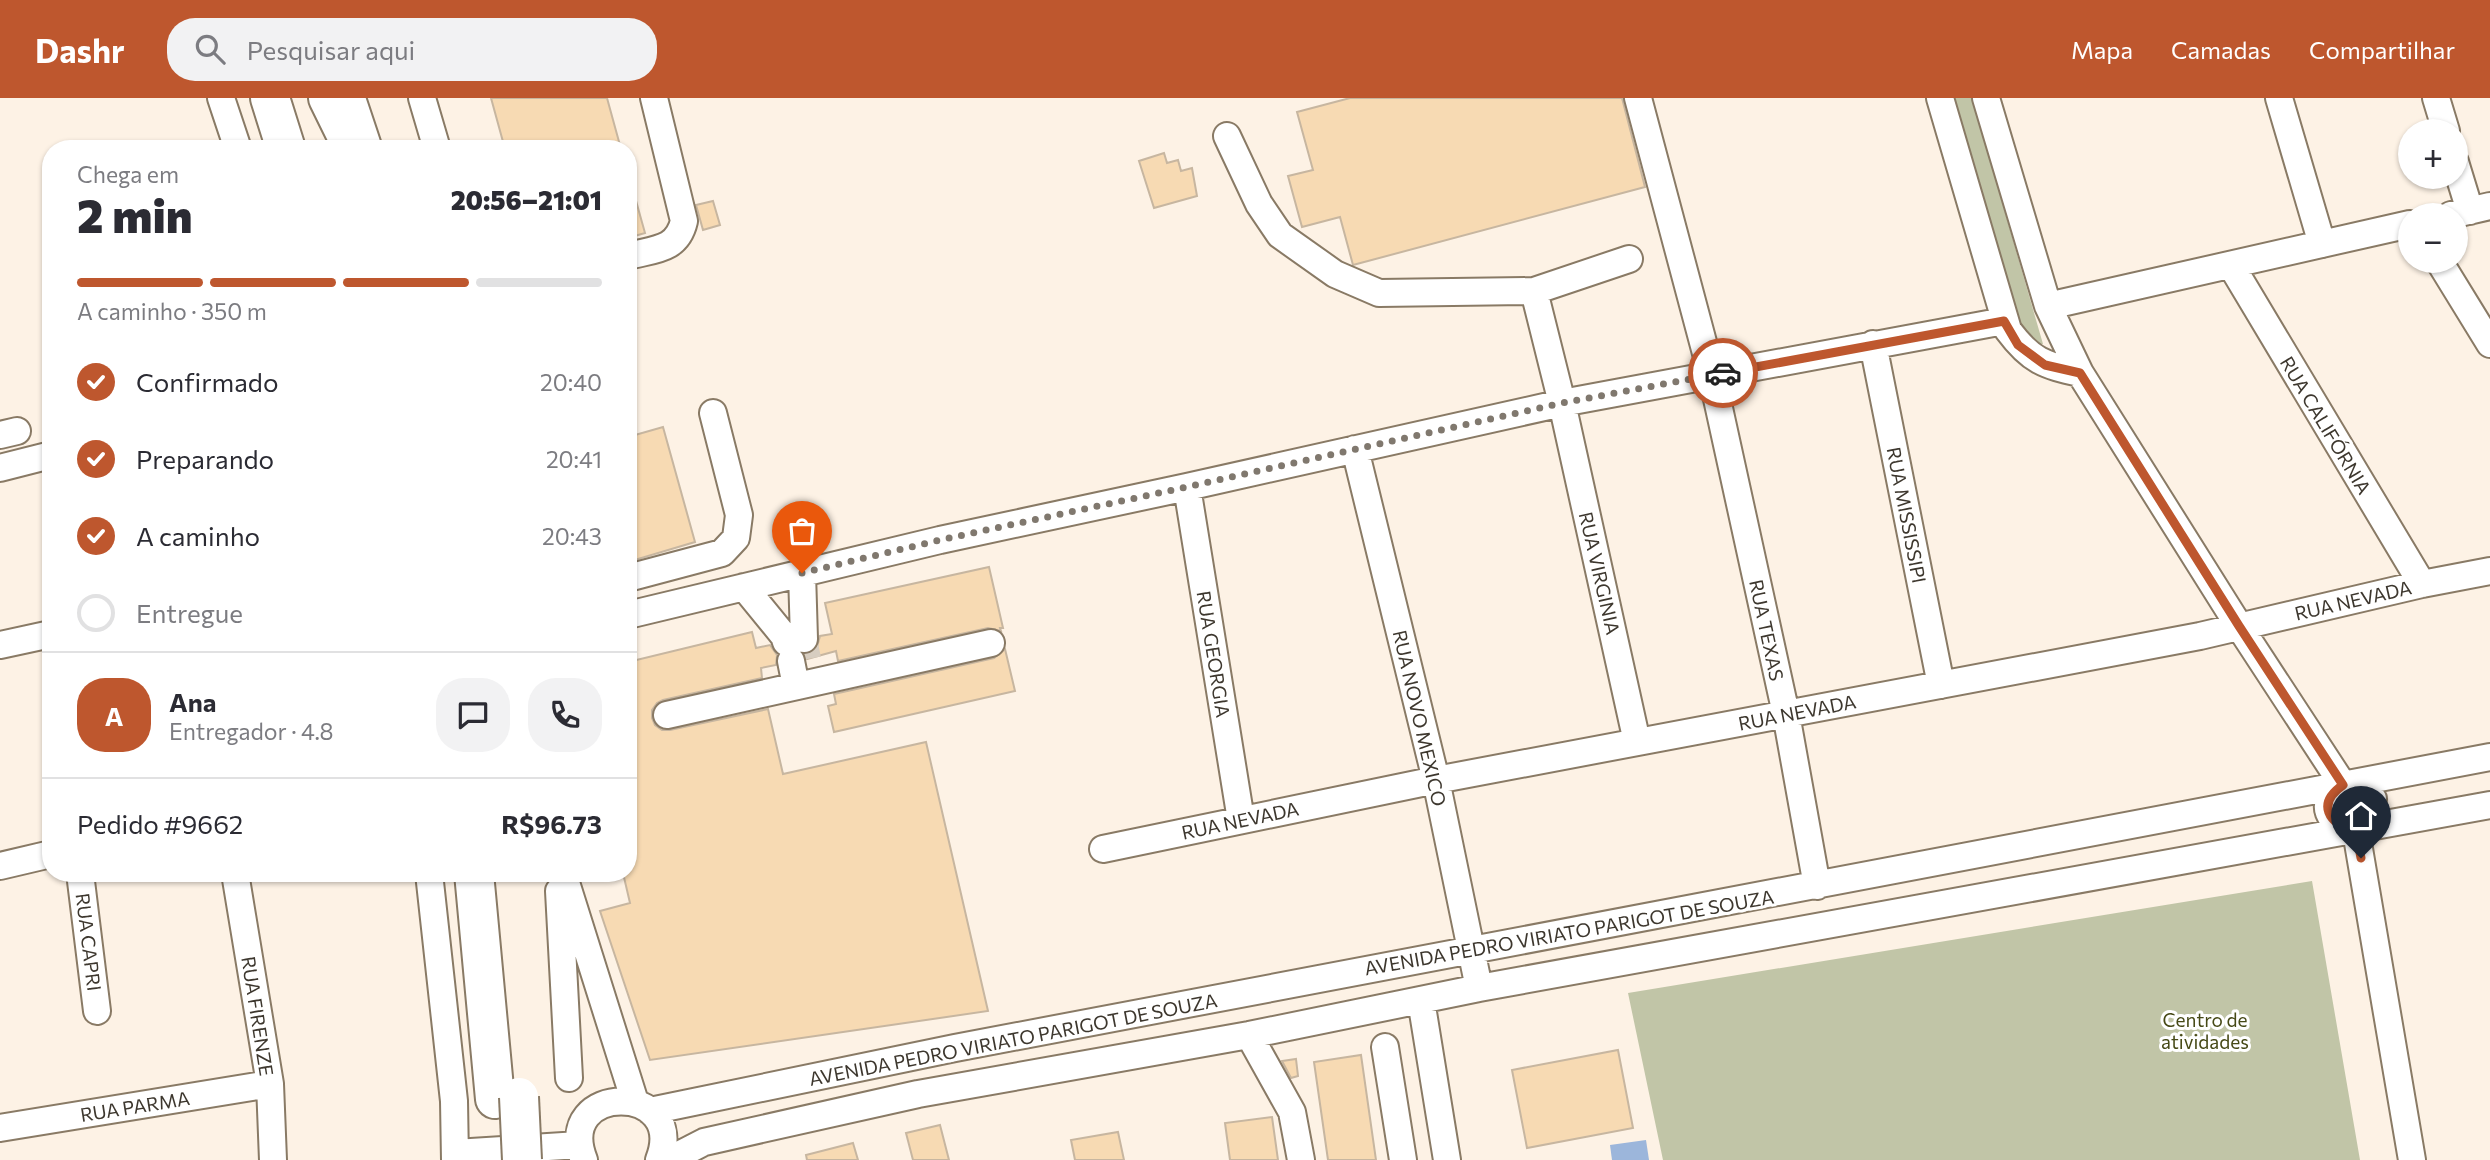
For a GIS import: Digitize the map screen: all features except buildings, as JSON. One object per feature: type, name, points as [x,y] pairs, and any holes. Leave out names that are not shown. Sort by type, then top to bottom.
[{"type":"highway","points":[[248,98],[256,140]]},
{"type":"highway","points":[[270,98],[283,140]]},
{"type":"highway","points":[[295,98],[309,140]]},
{"type":"highway","points":[[328,98],[349,140]]},
{"type":"highway","points":[[475,882],[507,1098],[522,1160]]},
{"type":"highway","points":[[498,1160],[507,1098],[510,959],[500,882]]},
{"type":"street","points":[[220,98],[235,140]]},
{"type":"street","points":[[352,98],[366,140]]},
{"type":"street","points":[[422,98],[434,140]]},
{"type":"street","points":[[637,254],[670,245],[681,236],[684,221],[654,98]]},
{"type":"street","name":"RUA TEXAS","points":[[1639,98],[1712,376],[1786,714],[1817,886]]},
{"type":"street","points":[[1940,98],[2004,321],[2018,345],[2045,365],[2080,373]]},
{"type":"street","points":[[1986,98],[2048,306],[2080,373],[2239,626],[2343,785],[2332,793],[2328,804],[2329,814],[2334,822],[2356,831],[2412,1160]]},
{"type":"street","points":[[2279,98],[2322,244]]},
{"type":"street","points":[[2436,98],[2442,119]]},
{"type":"street","points":[[1227,136],[1259,204],[1280,234],[1335,275],[1379,293],[1534,291],[1629,258]]},
{"type":"street","points":[[2463,189],[2470,211]]},
{"type":"street","points":[[2048,306],[2398,228]]},
{"type":"street","name":"RUA CALIFÓRNIA","points":[[2231,265],[2422,584]]},
{"type":"street","points":[[2446,273],[2490,344]]},
{"type":"street","name":"RUA VIRGINIA","points":[[1534,291],[1562,403],[1637,742]]},
{"type":"street","points":[[637,613],[940,540],[1562,403],[2004,321]]},
{"type":"street","name":"RUA MISSISSIPI","points":[[1873,344],[1941,685]]},
{"type":"street","points":[[637,576],[722,553],[736,538],[739,515],[713,413]]},
{"type":"street","name":"RUA NOVO MEXICO","points":[[1355,449],[1436,780],[1479,988]]},
{"type":"street","points":[[0,468],[42,457]]},
{"type":"street","name":"RUA GEORGIA","points":[[1187,487],[1241,820]]},
{"type":"street","name":"RUA NEVADA","points":[[1103,849],[1436,780],[2200,636],[2490,570]]},
{"type":"street","points":[[800,662],[802,573]]},
{"type":"street","points":[[744,587],[800,662]]},
{"type":"street","points":[[0,645],[42,636]]},
{"type":"street","points":[[667,715],[800,662],[992,643]]},
{"type":"street","name":"AVENIDA PEDRO VIRIATO PARIGOT DE SOUZA","points":[[582,1153],[582,1127],[592,1111],[617,1100],[642,1107],[2490,757]]},
{"type":"street","name":"AVENIDA PEDRO VIRIATO PARIGOT DE SOUZA","points":[[669,1160],[704,1142],[918,1094],[1250,1035],[1479,988],[2490,806]]},
{"type":"street","points":[[0,866],[42,856]]},
{"type":"street","name":"RUA CAPRI","points":[[81,882],[97,1011]]},
{"type":"street","name":"RUA FIRENZE","points":[[236,882],[270,1084],[273,1160]]},
{"type":"street","points":[[430,882],[454,1101],[455,1156],[582,1153]]},
{"type":"street","points":[[561,882],[569,1078]]},
{"type":"street","points":[[564,882],[642,1107],[657,1119],[663,1138],[659,1160]]},
{"type":"street","points":[[1421,1000],[1447,1160]]},
{"type":"street","points":[[1250,1035],[1292,1112],[1301,1160]]},
{"type":"street","points":[[1385,1047],[1403,1160]]},
{"type":"street","points":[[918,1094],[960,1067],[955,1048]]},
{"type":"street","name":"RUA PARMA","points":[[0,1128],[270,1084]]},
{"type":"green space","points":[[1955,98],[1972,98],[2043,344],[2031,345],[2017,317]]},
{"type":"green space","name":"Centro de atividades","points":[[2312,881],[2360,1160],[1663,1160],[1628,993]]},
{"type":"water","points":[[1646,1140],[1649,1160],[1612,1160],[1610,1145]]},
{"type":"tunnel","points":[[804,639],[808,659]]},
{"type":"way so far","points":[[802,573],[1562,403],[1723,373]]},
{"type":"route","points":[[1723,373],[2004,321],[2018,345],[2045,365],[2080,373],[2239,626],[2343,785],[2332,793],[2328,804],[2329,814],[2334,822],[2356,831],[2361,858]]}]
